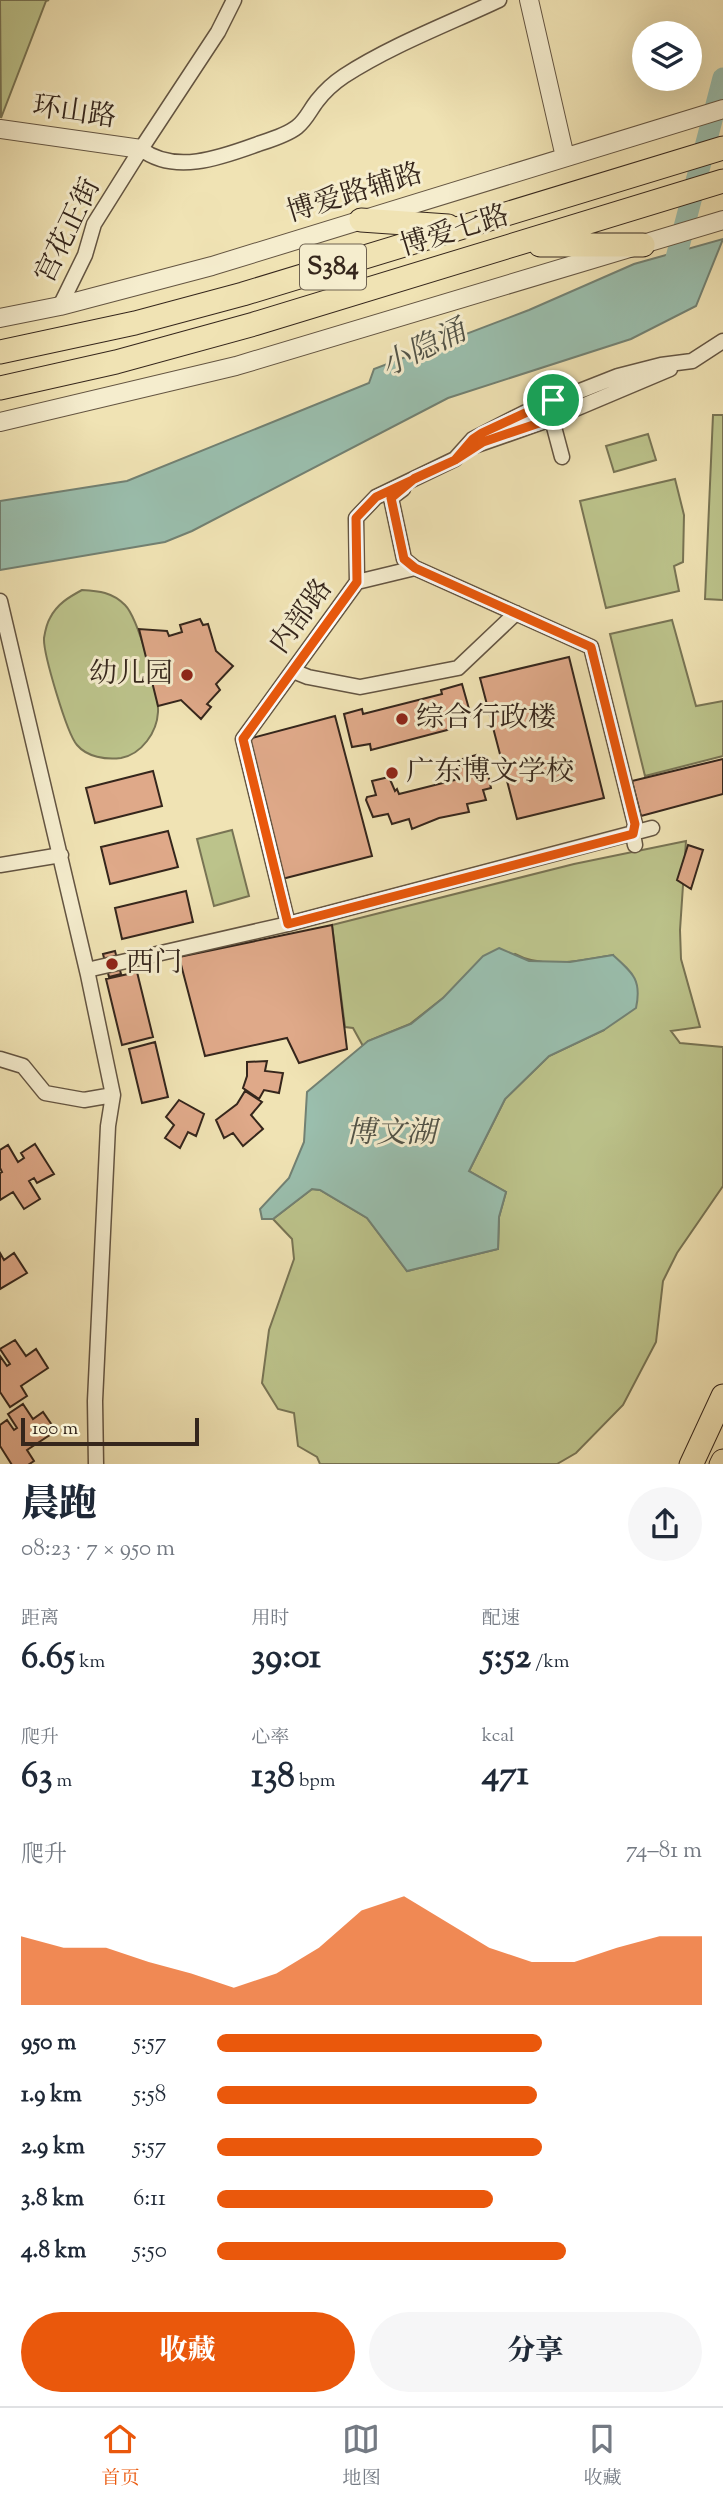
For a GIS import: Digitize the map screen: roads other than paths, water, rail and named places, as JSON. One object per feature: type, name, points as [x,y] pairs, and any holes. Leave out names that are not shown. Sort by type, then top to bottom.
[{"type":"highway","name":"博爱七路","points":[[0,352],[135,323],[229,298],[723,148]]},
{"type":"highway","name":"博爱七路","points":[[0,388],[116,362],[241,328],[723,181]]},
{"type":"highway","points":[[361,220],[462,227]]},
{"type":"highway","points":[[516,244],[643,244]]},
{"type":"highway","points":[[691,1464],[723,1396]]},
{"type":"street","name":"宫花正街","points":[[60,306],[85,255],[94,224],[218,32],[234,0]]},
{"type":"street","points":[[141,149],[150,156],[194,162],[215,159],[271,139],[295,129],[317,100],[343,77],[499,0]]},
{"type":"street","points":[[529,0],[565,157]]},
{"type":"street","name":"博爱路辅路","points":[[0,318],[60,306],[212,266],[723,110]]},
{"type":"street","name":"环山路","points":[[0,130],[141,149]]},
{"type":"street","points":[[0,422],[236,366],[723,220]]},
{"type":"street","name":"内部路","points":[[455,460],[473,439],[482,433],[553,400],[618,376],[661,365],[692,361],[723,341]]},
{"type":"street","name":"内部路","points":[[288,924],[243,739],[357,582],[356,518],[376,497],[455,460],[483,442],[554,418],[666,372],[678,363]]},
{"type":"street","points":[[553,400],[562,457]]},
{"type":"street","name":"内部路","points":[[415,478],[391,498],[404,559],[415,568]]},
{"type":"street","points":[[357,582],[415,568],[591,647],[635,824],[634,839]]},
{"type":"street","points":[[0,603],[61,855],[113,1096],[108,1126],[97,1360],[96,1464]]},
{"type":"street","points":[[293,671],[308,677],[360,687],[458,668],[516,613]]},
{"type":"street","points":[[87,970],[634,839],[652,828]]},
{"type":"street","points":[[0,865],[61,855]]},
{"type":"street","points":[[0,1059],[23,1066],[45,1093],[84,1100],[113,1096]]},
{"type":"water","points":[[723,239],[696,306],[631,339],[448,398],[192,531],[165,542],[0,570],[0,501],[127,481],[369,383],[374,369],[529,310],[634,264]]},
{"type":"water","name":"博文湖","points":[[499,948],[529,961],[570,962],[613,955],[631,972],[637,984],[638,998],[636,1008],[604,1030],[549,1056],[505,1099],[469,1171],[506,1192],[499,1217],[498,1249],[407,1271],[367,1218],[320,1190],[312,1189],[273,1219],[262,1219],[260,1209],[289,1178],[304,1142],[307,1092],[368,1041],[411,1024],[443,998],[483,956]]},
{"type":"waterway","name":"小隐涌","points":[[671,277],[723,78]]},
{"type":"place","name":"幼儿园","points":[[187,675]]},
{"type":"place","name":"综合行政楼","points":[[402,719]]},
{"type":"place","name":"广东博文学校","points":[[392,773]]},
{"type":"place","name":"西门","points":[[112,964]]}]
